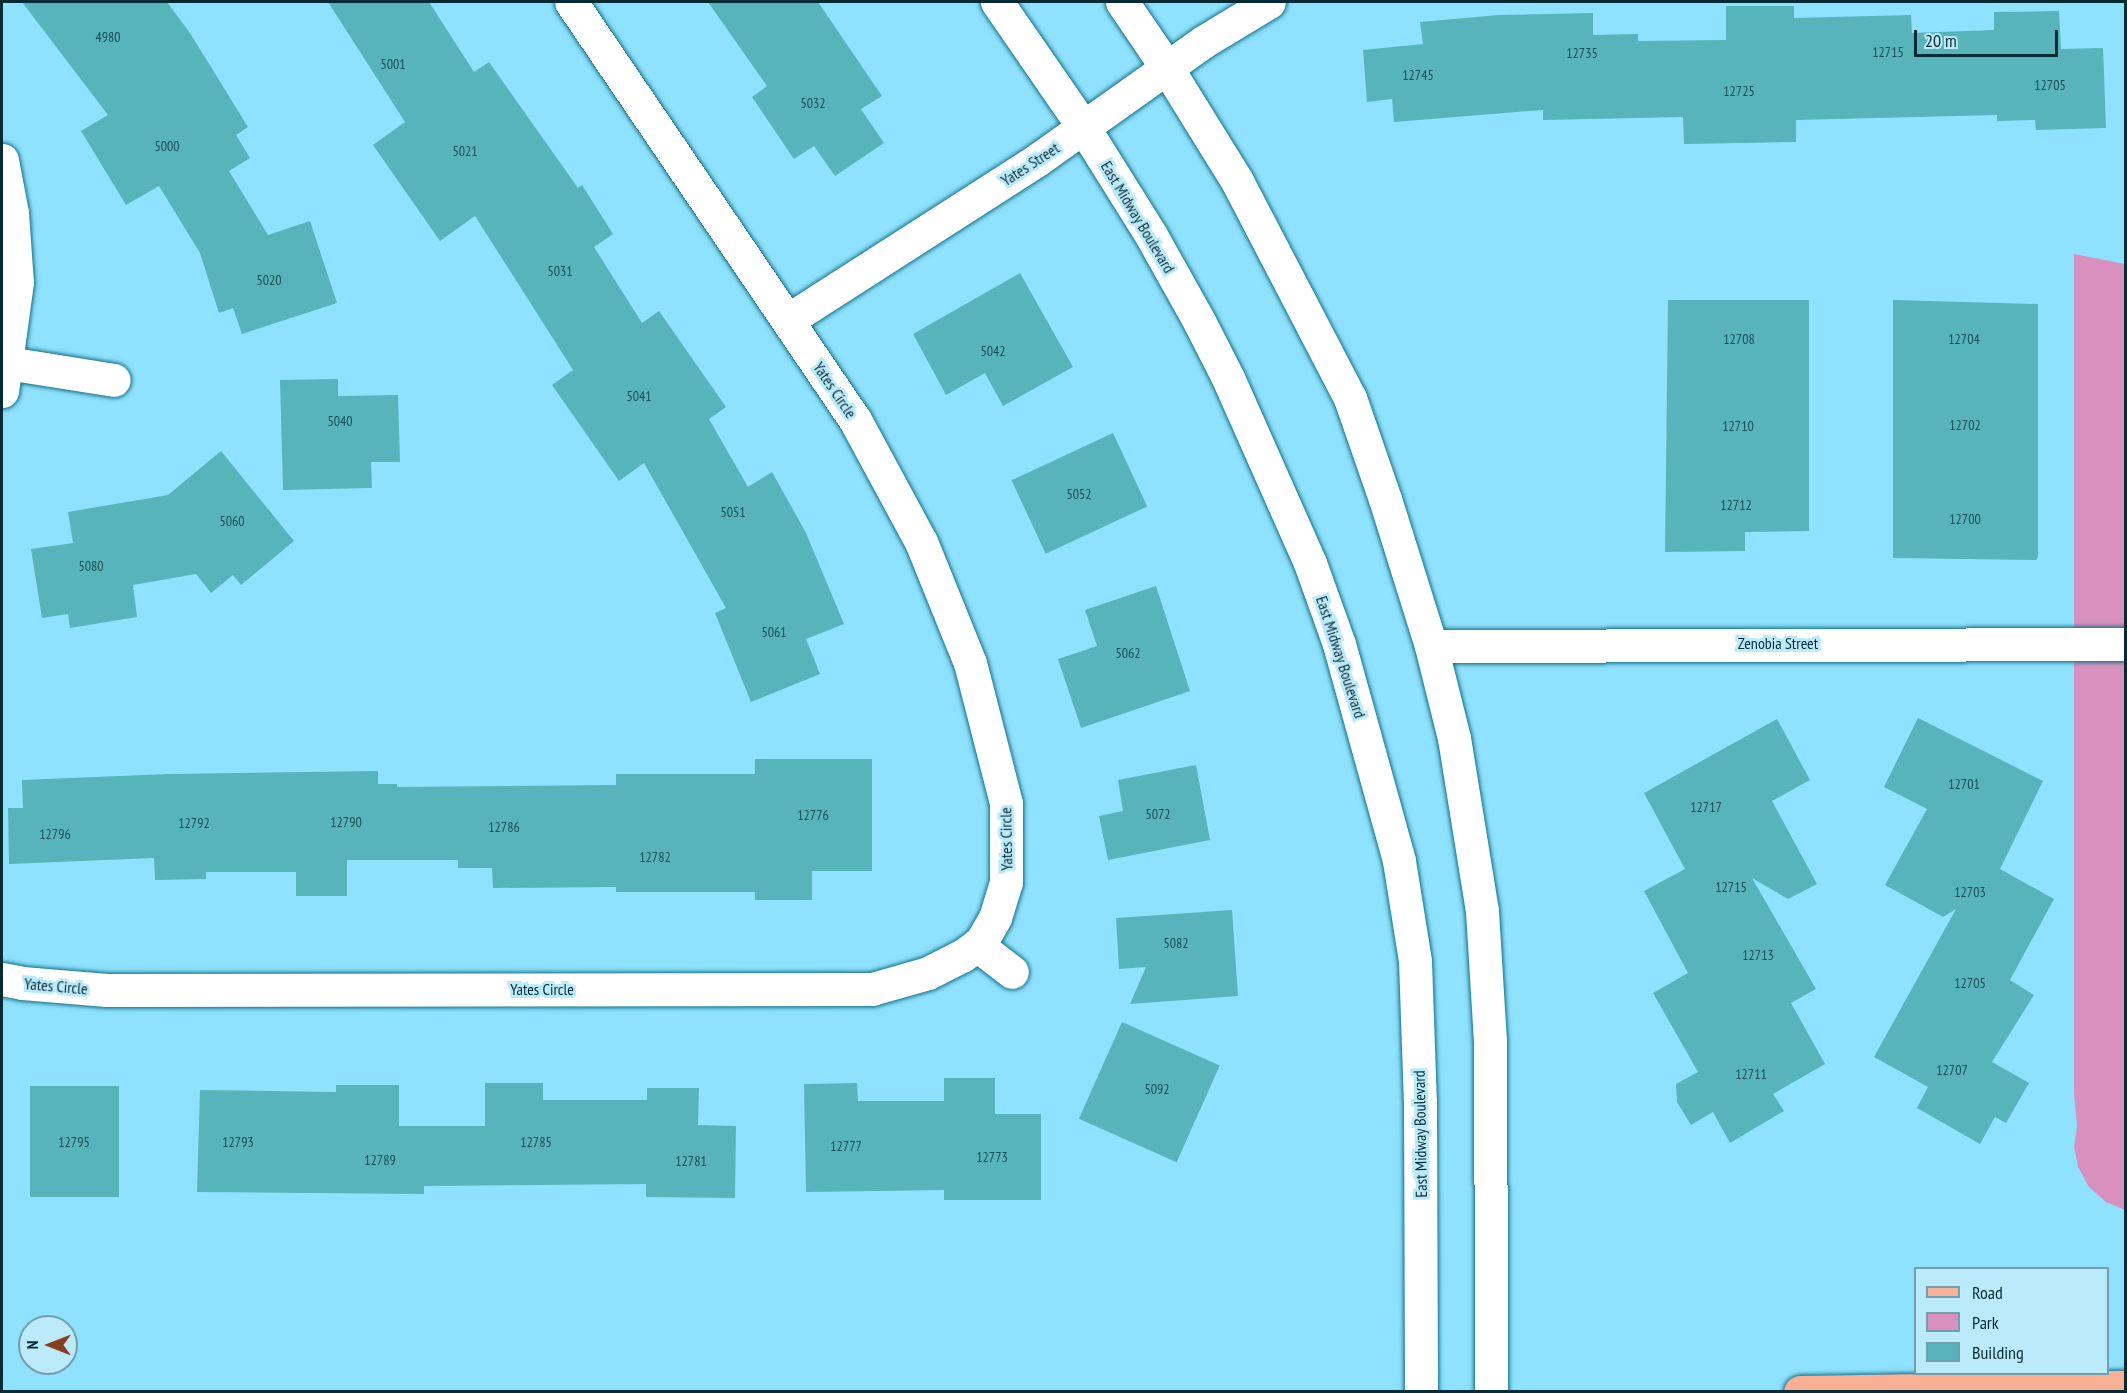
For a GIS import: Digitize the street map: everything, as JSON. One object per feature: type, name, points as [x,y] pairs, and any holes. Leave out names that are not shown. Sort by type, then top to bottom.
[{"type":"main road","points":[[1800,1392],[2126,1387]]},
{"type":"street","name":"Yates Circle","points":[[2,979],[22,983],[107,990],[872,989],[928,973],[962,956],[977,945],[995,918],[1006,882],[1006,803],[970,663],[921,542],[855,420],[571,2]]},
{"type":"street","name":"East Midway Boulevard","points":[[997,2],[1084,128],[1152,237],[1232,387],[1310,563],[1339,644],[1399,861],[1415,961],[1420,1101],[1421,1392]]},
{"type":"street","points":[[1122,2],[1167,68],[1237,181],[1313,323],[1350,398],[1431,646],[1454,738],[1482,911],[1490,1040],[1491,1392]]},
{"type":"street","name":"Yates Street","points":[[788,320],[1084,128],[1222,29],[1269,2]]},
{"type":"street","points":[[2,160],[12,213],[17,282],[4,377],[114,380]]},
{"type":"street","name":"Zenobia Street","points":[[1431,646],[2126,644]]},
{"type":"street","points":[[977,945],[1012,972]]},
{"type":"green space","points":[[2074,254],[2125,264],[2125,1210],[2106,1202],[2089,1187],[2078,1167],[2074,1147],[2077,1126],[2074,1093]]},
{"type":"building","points":[[22,2],[167,2],[190,33],[248,127],[236,135],[250,158],[229,171],[268,235],[310,221],[337,303],[242,334],[233,308],[219,313],[200,253],[159,186],[126,205],[81,131],[108,115]]},
{"type":"building","points":[[328,2],[429,2],[474,72],[489,62],[578,188],[582,185],[613,234],[594,247],[642,323],[659,311],[726,407],[709,419],[748,487],[772,472],[806,533],[844,624],[806,639],[820,674],[751,702],[715,613],[726,608],[644,463],[619,481],[552,385],[573,370],[475,216],[440,241],[373,145],[405,122]]},
{"type":"building","points":[[708,2],[818,2],[882,96],[861,109],[884,143],[835,176],[814,146],[794,159],[752,97],[767,86]]},
{"type":"building","points":[[1726,6],[1794,6],[1794,18],[1911,15],[1912,33],[1994,30],[1994,12],[2059,11],[2061,49],[2103,48],[2106,128],[2036,130],[2035,120],[1997,121],[1997,115],[1796,120],[1796,142],[1684,144],[1683,117],[1543,120],[1543,110],[1394,122],[1392,99],[1367,102],[1363,50],[1423,44],[1420,22],[1499,15],[1593,13],[1593,35],[1638,34],[1638,41],[1726,40]]},
{"type":"building","points":[[1020,273],[1073,367],[1003,406],[985,373],[946,395],[913,334]]},
{"type":"building","points":[[1668,300],[1809,300],[1809,531],[1745,532],[1745,551],[1665,552]]},
{"type":"building","points":[[1893,300],[2038,304],[2038,557],[2036,560],[1893,558]]},
{"type":"building","points":[[338,379],[338,396],[398,395],[400,462],[371,462],[372,488],[283,490],[280,380]]},
{"type":"building","points":[[1113,433],[1147,506],[1046,554],[1011,480]]},
{"type":"building","points":[[221,451],[294,541],[241,585],[233,575],[211,593],[196,574],[133,585],[137,617],[70,628],[68,614],[42,618],[31,549],[73,543],[68,512],[168,495]]},
{"type":"building","points":[[1156,586],[1190,691],[1081,728],[1058,659],[1097,646],[1085,610]]},
{"type":"building","points":[[1918,718],[2043,781],[2000,869],[2054,899],[2010,980],[2034,995],[1992,1062],[2029,1083],[2006,1123],[1995,1117],[1980,1144],[1917,1108],[1928,1087],[1874,1057],[1956,909],[1943,917],[1885,885],[1927,809],[1884,787]]},
{"type":"building","points":[[1777,719],[1810,780],[1772,801],[1817,884],[1788,899],[1752,878],[1816,989],[1791,1003],[1825,1064],[1773,1094],[1784,1111],[1730,1143],[1713,1112],[1691,1125],[1677,1102],[1676,1084],[1698,1072],[1653,993],[1688,973],[1644,891],[1685,869],[1644,793]]},
{"type":"building","points":[[755,759],[872,759],[872,871],[812,871],[812,900],[755,900],[755,892],[616,892],[616,887],[493,888],[492,868],[458,868],[458,860],[347,860],[347,896],[296,896],[296,872],[206,872],[206,879],[155,880],[154,858],[9,864],[8,808],[23,808],[22,780],[168,774],[378,771],[378,784],[397,784],[397,787],[616,785],[616,774],[755,774]]},
{"type":"building","points":[[1196,765],[1210,840],[1108,860],[1099,816],[1123,811],[1118,780]]},
{"type":"building","points":[[1232,910],[1238,996],[1130,1004],[1146,967],[1119,969],[1116,918]]},
{"type":"building","points":[[1122,1022],[1220,1066],[1177,1162],[1079,1119]]},
{"type":"building","points":[[944,1078],[995,1078],[995,1114],[1041,1114],[1041,1200],[944,1200],[944,1190],[806,1192],[804,1084],[857,1083],[858,1101],[944,1101]]},
{"type":"building","points":[[485,1083],[543,1083],[543,1100],[647,1100],[647,1088],[699,1088],[698,1125],[736,1126],[735,1198],[646,1197],[646,1184],[424,1186],[424,1194],[197,1192],[200,1090],[336,1092],[336,1085],[399,1085],[399,1126],[485,1126]]},
{"type":"building","points":[[30,1086],[119,1086],[119,1197],[30,1197]]}]
